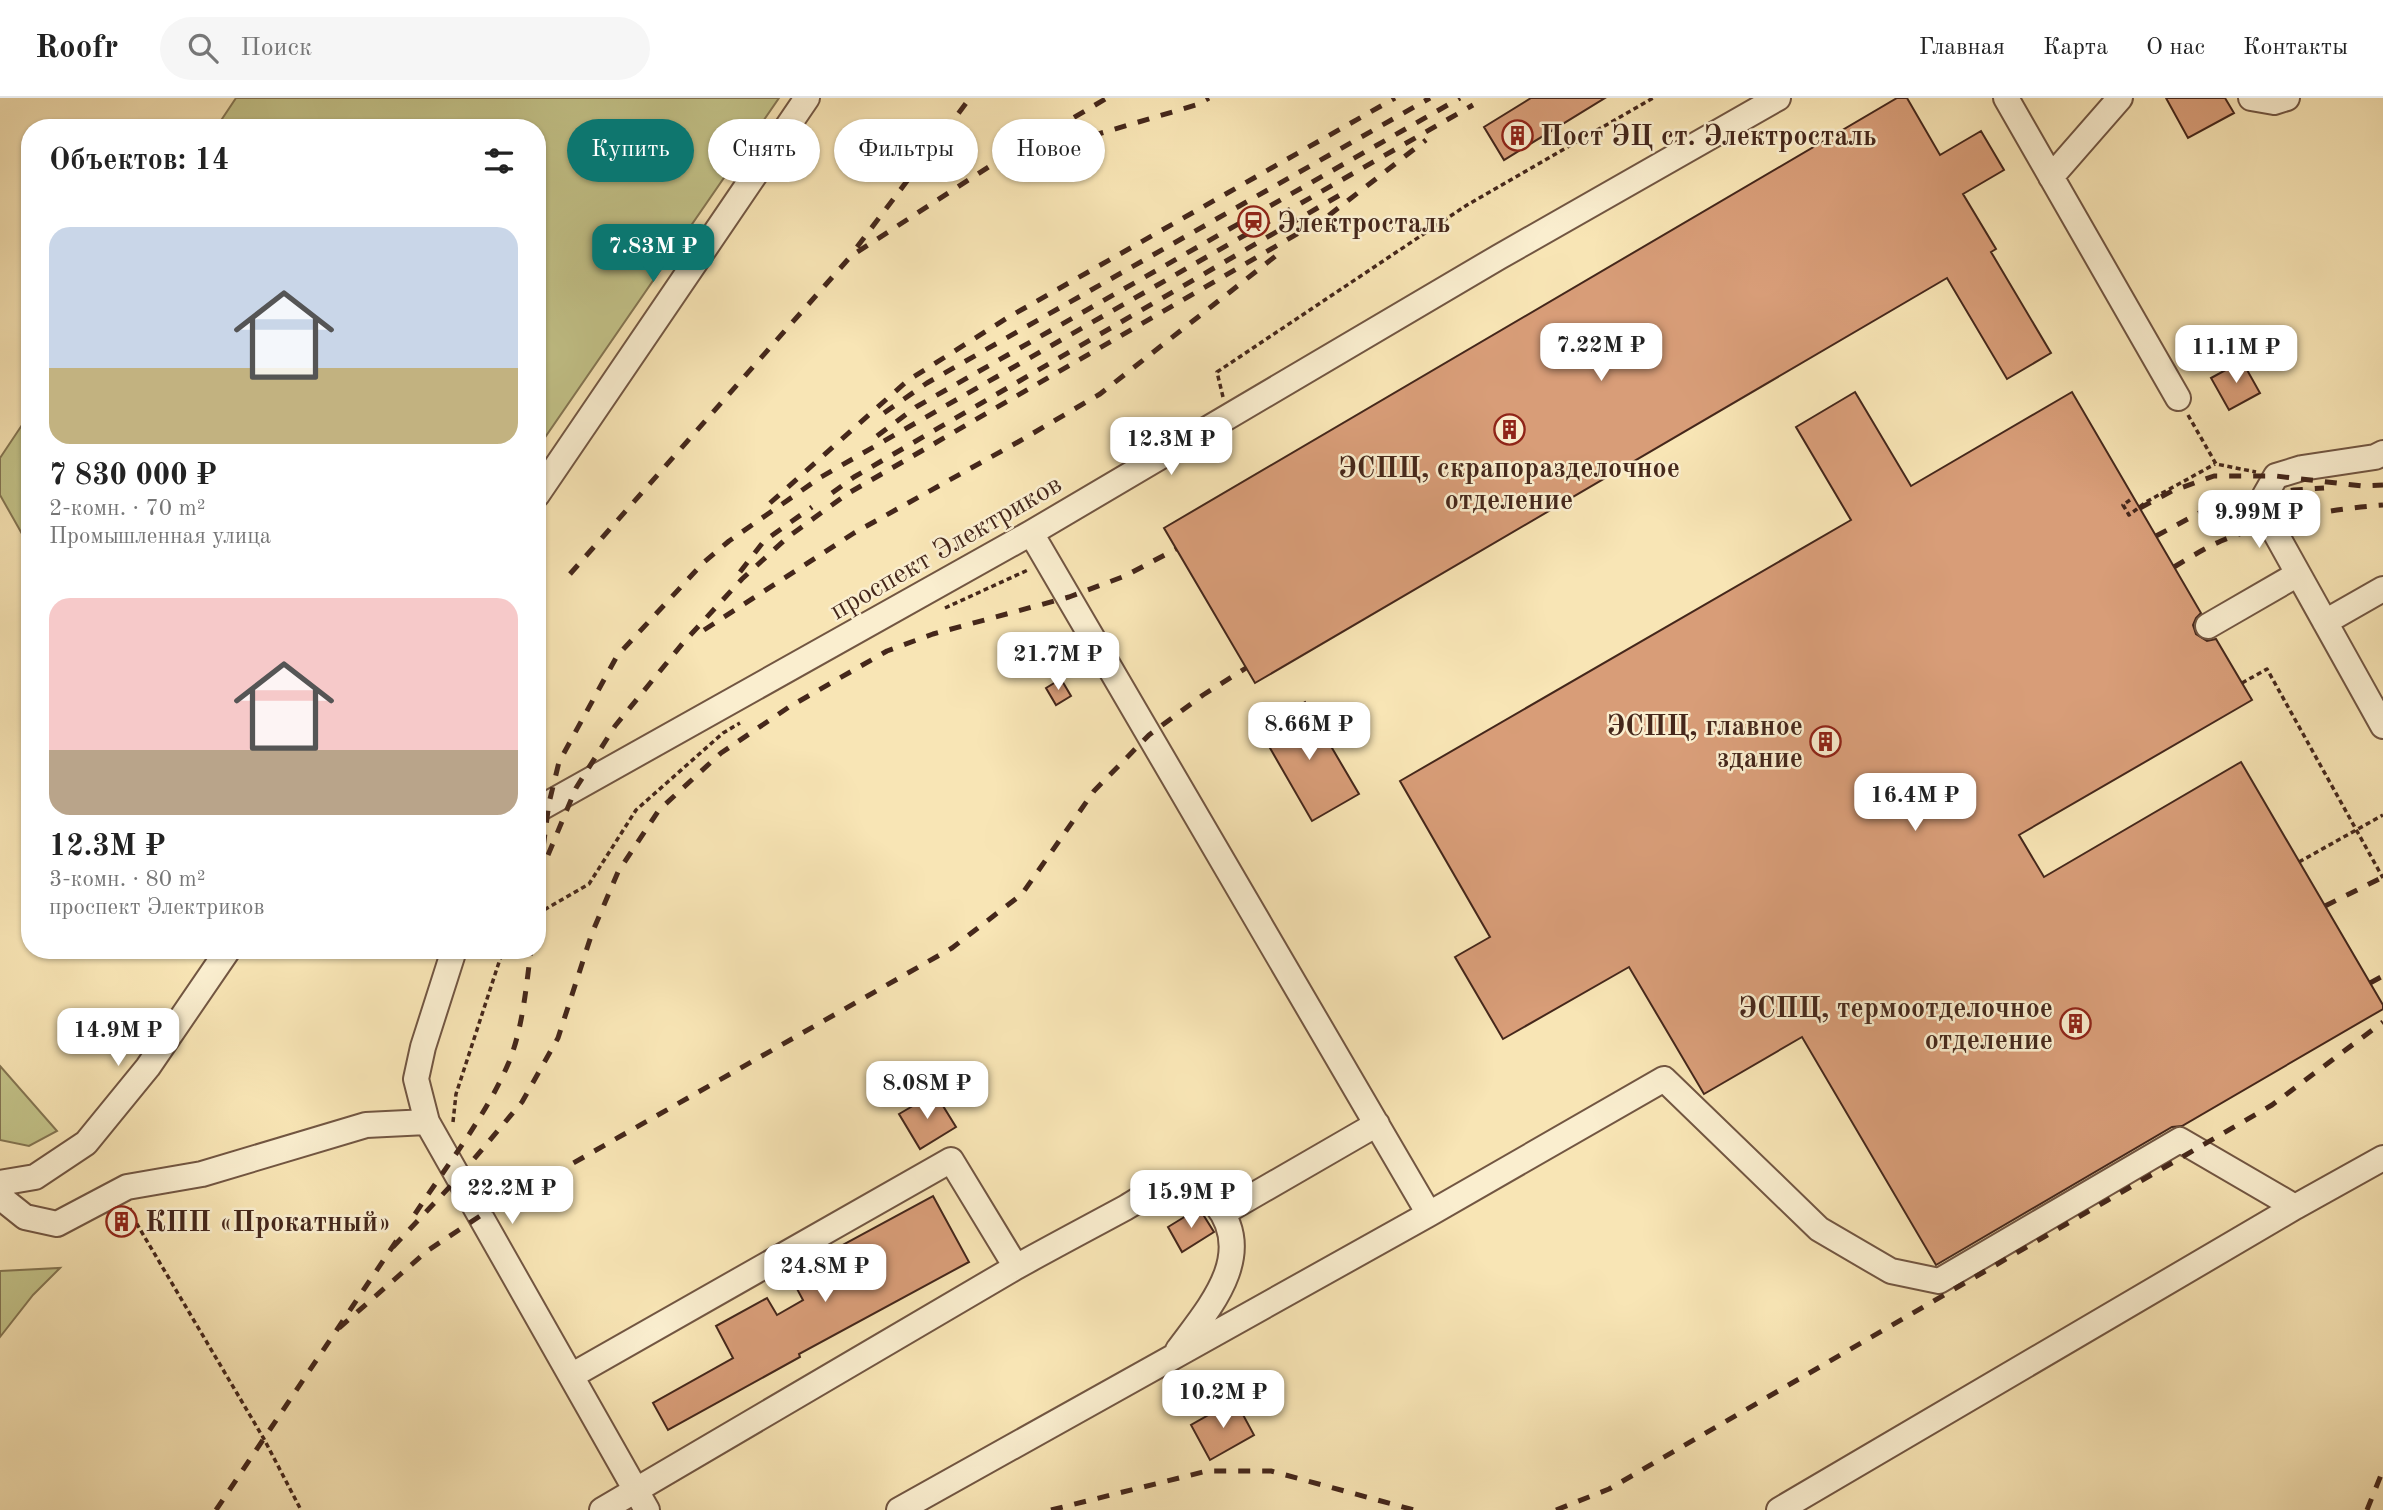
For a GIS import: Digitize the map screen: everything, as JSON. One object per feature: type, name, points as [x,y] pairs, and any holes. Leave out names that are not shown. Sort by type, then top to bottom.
[{"type":"street","points":[[546,482],[807,98]]},
{"type":"street","name":"проспект Электриков","points":[[546,805],[1031,533],[1511,250],[1778,98]]},
{"type":"street","points":[[2006,98],[2178,398]]},
{"type":"street","points":[[2051,177],[2120,98]]},
{"type":"street","points":[[2251,98],[2274,102],[2287,98]]},
{"type":"street","points":[[2383,453],[2375,457],[2302,468],[2276,476],[2264,497],[2272,525],[2383,726]]},
{"type":"street","points":[[1031,533],[1429,1214]]},
{"type":"street","points":[[2208,626],[2298,574]]},
{"type":"street","points":[[2325,622],[2383,589]]},
{"type":"street","points":[[0,1183],[35,1177],[86,1143],[148,1067],[222,959]]},
{"type":"street","points":[[451,959],[423,1047],[416,1079],[427,1122],[642,1501]]},
{"type":"street","points":[[899,1510],[1429,1214],[1664,1079],[1819,1229],[1891,1271],[1927,1279],[1938,1281],[2180,1140],[2295,1207]]},
{"type":"street","points":[[0,1197],[25,1217],[57,1224],[127,1187],[202,1174],[366,1125],[427,1122]]},
{"type":"street","points":[[1223,1213],[1377,1124]]},
{"type":"street","points":[[1779,1510],[2383,1158]]},
{"type":"street","points":[[570,1376],[951,1160],[1016,1267]]},
{"type":"street","points":[[602,1510],[642,1501],[1016,1267],[1162,1188],[1195,1188],[1208,1194],[1223,1213],[1233,1238],[1232,1256],[1218,1296],[1174,1357]]},
{"type":"path","points":[[1228,416],[1217,372],[1467,205],[1653,98]]},
{"type":"path","points":[[2178,398],[2216,464]]},
{"type":"path","points":[[2130,500],[2123,505],[2129,515],[2146,502],[2216,464],[2276,476]]},
{"type":"path","points":[[934,613],[1048,561]]},
{"type":"path","points":[[2242,683],[2267,669],[2383,878]]},
{"type":"path","points":[[546,909],[589,884],[636,810],[723,733],[745,720]]},
{"type":"path","points":[[2299,862],[2383,815]]},
{"type":"path","points":[[444,1153],[452,1134],[456,1094],[500,959]]},
{"type":"path","points":[[127,1187],[131,1214],[264,1439],[301,1510]]},
{"type":"green space","points":[[236,98],[779,98],[765,119],[708,119],[708,182],[721,182],[546,436],[546,119],[222,119]]},
{"type":"green space","points":[[21,426],[21,532],[0,495],[0,458]]},
{"type":"green space","points":[[0,1066],[57,1131],[29,1146],[0,1140]]},
{"type":"green space","points":[[60,1268],[33,1295],[0,1337],[0,1271]]},
{"type":"building","name":"Пост ЭЦ ст. Электросталь","points":[[1531,98],[1605,98],[1504,160],[1484,127]]},
{"type":"building","name":"ЭСПЦ, скрапоразделочное отделение","points":[[1897,98],[1907,98],[1940,155],[1981,131],[2004,170],[1963,194],[1996,249],[1991,252],[2051,353],[2007,379],[1947,278],[1255,683],[1164,528]]},
{"type":"building","points":[[2166,98],[2225,98],[2234,113],[2188,138]]},
{"type":"building","points":[[2242,361],[2260,393],[2229,410],[2211,378]]},
{"type":"building","name":"ЭСПЦ, главное здание","points":[[1855,392],[1911,486],[2072,392],[2201,613],[2193,625],[2196,634],[2207,641],[2216,639],[2252,700],[2019,835],[2044,877],[2241,762],[2383,1005],[2383,1009],[2182,1126],[2172,1127],[1936,1265],[1802,1037],[1704,1094],[1629,967],[1503,1039],[1455,957],[1490,937],[1400,781],[1851,520],[1796,427]]},
{"type":"building","points":[[1061,679],[1071,696],[1056,705],[1046,688]]},
{"type":"building","points":[[1305,702],[1359,794],[1312,821],[1259,729]]},
{"type":"building","points":[[935,1093],[956,1127],[920,1149],[899,1114]]},
{"type":"building","points":[[933,1196],[969,1262],[799,1354],[800,1357],[668,1430],[653,1403],[733,1358],[716,1326],[767,1298],[777,1315],[803,1300],[789,1274]]},
{"type":"building","points":[[1199,1208],[1214,1232],[1182,1252],[1168,1227]]},
{"type":"building","points":[[1235,1400],[1254,1435],[1210,1460],[1191,1425]]},
{"type":"railway","points":[[857,247],[970,98]]},
{"type":"railway","points":[[1071,119],[1107,98]]},
{"type":"railway","points":[[570,574],[851,256],[990,166],[1196,105],[1209,98]]},
{"type":"railway","points":[[770,503],[907,381],[1007,318],[1395,98]]},
{"type":"railway","points":[[884,413],[927,383],[1430,98]]},
{"type":"railway","points":[[877,436],[916,407],[1460,98]]},
{"type":"railway","points":[[546,826],[559,762],[617,656],[703,563],[729,541],[821,477],[1473,105]]},
{"type":"railway","points":[[548,855],[576,788],[615,726],[683,643],[742,579],[788,537],[847,494],[1328,216],[1426,140]]},
{"type":"railway","points":[[832,493],[854,477],[1345,192]]},
{"type":"railway","points":[[704,630],[854,533],[1100,394],[1282,251]]},
{"type":"railway","points":[[2140,508],[2172,491],[2214,476],[2276,476],[2362,486],[2383,485]]},
{"type":"railway","points":[[2156,536],[2214,505],[2294,490],[2324,488]]},
{"type":"railway","points":[[2174,567],[2215,544],[2280,521],[2342,509],[2383,505]]},
{"type":"railway","points":[[740,572],[764,541],[812,507]]},
{"type":"railway","points":[[393,1247],[458,1178],[522,1102],[558,1038],[592,933],[618,872],[659,810],[721,753],[789,707],[887,651],[933,634],[1069,597],[1125,576],[1176,549]]},
{"type":"railway","points":[[339,1328],[427,1251],[480,1216],[952,948],[1022,894],[1094,791],[1149,735],[1203,695],[1246,668]]},
{"type":"railway","points":[[2325,906],[2383,877]]},
{"type":"railway","points":[[415,1214],[478,1121],[500,1082],[514,1049],[521,1021],[530,959]]},
{"type":"railway","points":[[2370,983],[2383,976]]},
{"type":"railway","points":[[1556,1510],[1609,1489],[2272,1105],[2383,1022]]},
{"type":"railway","points":[[216,1510],[397,1240]]},
{"type":"railway","points":[[2367,1510],[2383,1470]]},
{"type":"railway","points":[[1051,1510],[1207,1471],[1271,1471],[1414,1510]]},
{"type":"place","name":"Пост ЭЦ ст. Электросталь","points":[[1517,135]]},
{"type":"place","name":"Электросталь","points":[[1254,222]]},
{"type":"place","name":"ЭСПЦ, скрапоразделочное отделение","points":[[1509,430]]},
{"type":"place","name":"ЭСПЦ, главное здание","points":[[1826,741]]},
{"type":"place","name":"ЭСПЦ, термоотделочное отделение","points":[[2076,1023]]},
{"type":"place","name":"КПП «Прокатный»","points":[[122,1221]]}]
